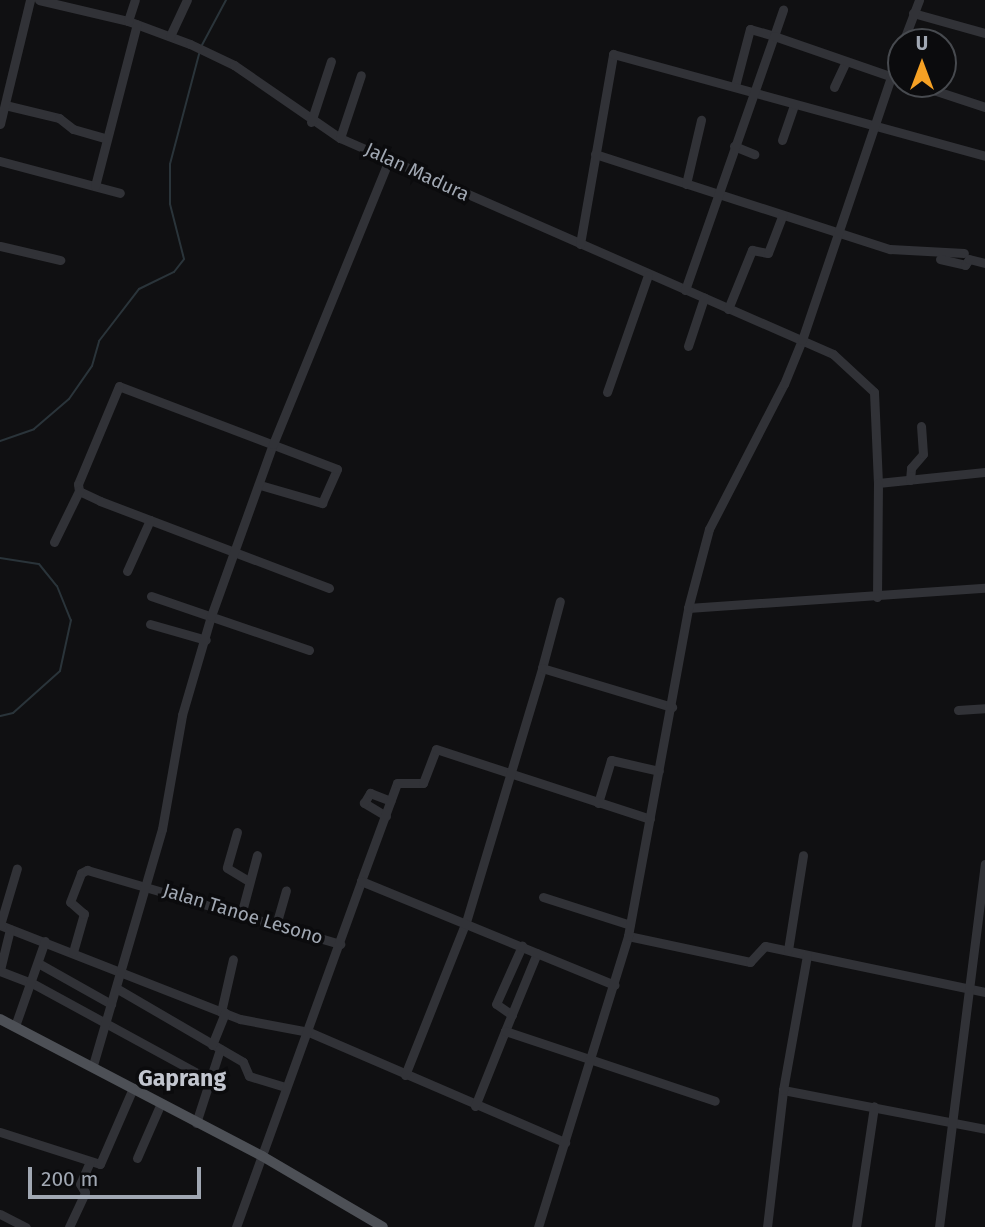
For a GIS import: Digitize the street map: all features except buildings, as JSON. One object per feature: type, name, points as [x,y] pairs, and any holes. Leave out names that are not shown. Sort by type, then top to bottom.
[{"type":"main road","points":[[0,1019],[93,1065],[196,1123],[262,1156],[381,1226]]},
{"type":"street","points":[[0,124],[30,0]]},
{"type":"street","name":"Jalan Madura","points":[[39,0],[133,23],[190,44],[234,65],[311,122],[340,138],[648,275],[802,340],[855,370],[874,392],[878,483],[877,597]]},
{"type":"street","points":[[95,186],[133,23],[135,0]]},
{"type":"street","points":[[170,36],[187,0]]},
{"type":"street","points":[[908,28],[919,0]]},
{"type":"street","points":[[685,290],[716,194],[783,10]]},
{"type":"street","points":[[913,13],[985,33]]},
{"type":"street","points":[[735,86],[750,29],[887,75]]},
{"type":"street","points":[[580,244],[613,54],[985,156]]},
{"type":"street","points":[[311,122],[331,61]]},
{"type":"street","points":[[834,87],[845,62]]},
{"type":"street","points":[[340,138],[361,75]]},
{"type":"street","points":[[0,84],[10,86]]},
{"type":"street","points":[[538,1227],[628,936],[688,608],[724,493],[785,384],[802,340],[887,87]]},
{"type":"street","points":[[957,98],[985,107]]},
{"type":"street","points":[[782,140],[794,105]]},
{"type":"street","points":[[3,110],[59,118],[73,128],[107,139]]},
{"type":"street","points":[[686,184],[701,120]]},
{"type":"street","points":[[734,146],[754,153]]},
{"type":"street","points":[[595,154],[837,234],[914,254],[964,253]]},
{"type":"street","points":[[93,1065],[147,884],[178,759],[183,715],[212,616],[273,444],[390,158]]},
{"type":"street","points":[[0,161],[120,193]]},
{"type":"street","points":[[728,309],[752,250],[768,253],[782,216]]},
{"type":"street","points":[[0,246],[60,260]]},
{"type":"street","points":[[940,259],[964,265],[970,259],[985,263]]},
{"type":"street","points":[[607,392],[648,275]]},
{"type":"street","points":[[688,346],[704,298]]},
{"type":"street","points":[[54,542],[79,491],[79,476],[119,386],[334,465],[337,470],[322,503],[260,485]]},
{"type":"street","points":[[910,480],[911,468],[923,452],[920,426]]},
{"type":"street","points":[[878,483],[985,472]]},
{"type":"street","points":[[79,491],[330,588]]},
{"type":"street","points":[[127,571],[150,520]]},
{"type":"street","points":[[688,608],[985,588]]},
{"type":"street","points":[[151,596],[309,650]]},
{"type":"street","points":[[405,1075],[466,922],[560,601]]},
{"type":"street","points":[[150,624],[206,640]]},
{"type":"street","points":[[542,668],[672,707]]},
{"type":"street","points":[[958,710],[985,708]]},
{"type":"street","points":[[236,1227],[284,1087],[309,1032],[399,780],[423,783],[436,749],[650,819]]},
{"type":"street","points":[[598,803],[611,760],[659,771]]},
{"type":"street","points":[[386,816],[364,803],[370,793],[391,802]]},
{"type":"street","points":[[237,832],[227,868],[249,881]]},
{"type":"street","points":[[240,915],[257,855]]},
{"type":"street","points":[[788,950],[803,855]]},
{"type":"street","points":[[939,1227],[955,1123],[968,989],[981,932],[985,864]]},
{"type":"street","points":[[17,868],[0,925],[223,1012],[309,1032],[475,1106],[565,1142]]},
{"type":"street","name":"Jalan Tanoe Lesono","points":[[73,952],[84,914],[70,902],[82,871],[105,872],[340,944]]},
{"type":"street","points":[[361,881],[614,985]]},
{"type":"street","points":[[276,925],[286,890]]},
{"type":"street","points":[[543,897],[630,925]]},
{"type":"street","points":[[10,929],[0,970],[32,983],[212,1081]]},
{"type":"street","points":[[628,936],[750,962],[761,947],[788,950],[985,992]]},
{"type":"street","points":[[15,1026],[45,941]]},
{"type":"street","points":[[512,1015],[496,1004],[522,946]]},
{"type":"street","points":[[475,1106],[537,953]]},
{"type":"street","points":[[767,1227],[783,1090],[807,955]]},
{"type":"street","points":[[196,1123],[212,1081],[233,959]]},
{"type":"street","points":[[38,963],[111,1004]]},
{"type":"street","points":[[116,988],[244,1063],[249,1076],[284,1087]]},
{"type":"street","points":[[505,1031],[591,1062],[715,1101]]},
{"type":"street","points":[[0,1132],[101,1163],[133,1088]]},
{"type":"street","points":[[783,1090],[985,1129]]},
{"type":"street","points":[[137,1158],[161,1104]]},
{"type":"street","points":[[856,1227],[874,1106]]},
{"type":"street","points":[[69,1227],[85,1192],[80,1185],[90,1161]]},
{"type":"street","points":[[0,1214],[26,1227]]},
{"type":"waterway","points":[[202,45],[226,0]]},
{"type":"waterway","points":[[0,441],[34,429],[69,399],[92,366],[99,341],[139,289],[174,272],[184,259],[170,204],[170,164],[199,54]]},
{"type":"waterway","points":[[0,558],[39,564],[57,586],[71,620],[60,671],[13,713],[0,716]]},
{"type":"district","name":"Gaprang","points":[[182,1078]]}]
